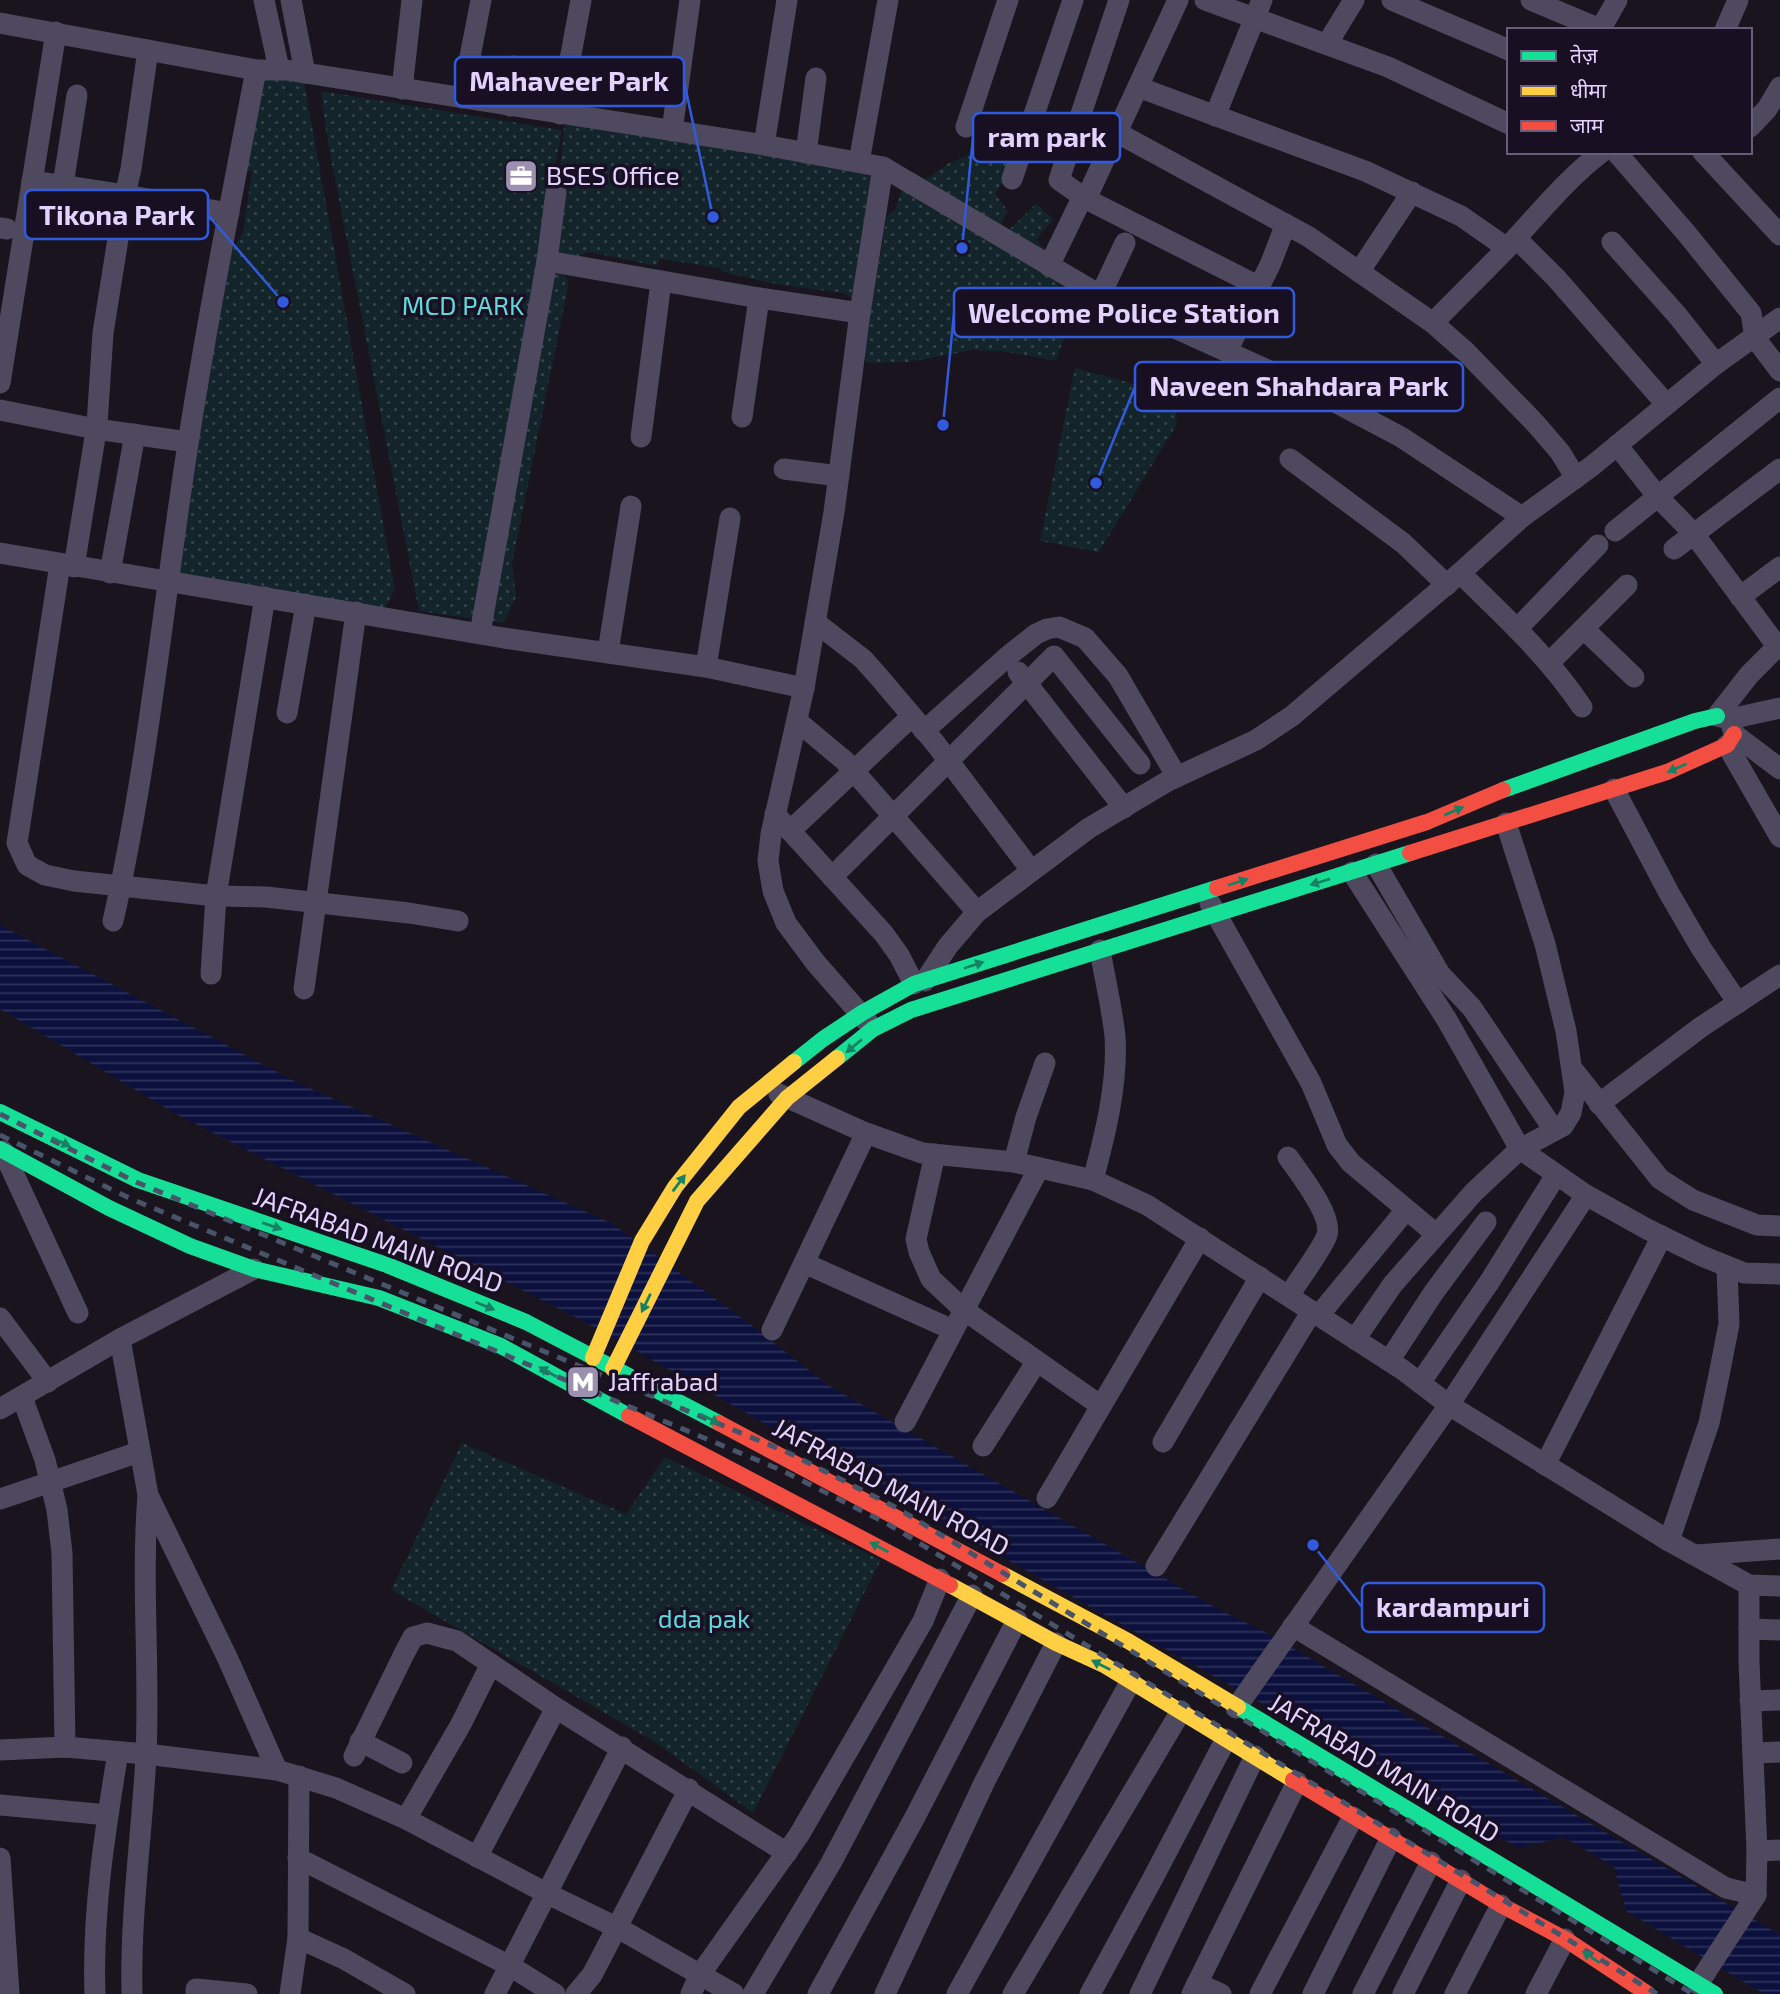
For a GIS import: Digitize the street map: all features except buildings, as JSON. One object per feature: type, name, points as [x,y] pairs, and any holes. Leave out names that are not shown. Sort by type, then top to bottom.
[{"type":"main road","points":[[613,1369],[697,1202],[787,1098],[868,1021],[919,983],[1427,822],[1528,780],[1695,721],[1727,729]]},
{"type":"main road","points":[[593,1358],[642,1241],[675,1187],[739,1107],[823,1039],[868,1021],[911,1010],[1667,772],[1727,729]]},
{"type":"main road","points":[[1427,822],[1434,845]]},
{"type":"main road","points":[[1036,946],[1042,969]]},
{"type":"main road","name":"JAFRABAD MAIN ROAD","points":[[0,1112],[138,1180],[354,1273],[526,1322],[613,1369],[918,1548],[940,1579],[1056,1643],[1104,1665],[1501,1905],[1565,1939],[1648,1994]]},
{"type":"main road","name":"JAFRABAD MAIN ROAD","points":[[2,1150],[109,1208],[190,1246],[254,1269],[354,1273],[379,1298],[501,1346],[591,1396],[918,1548],[1128,1641],[1707,1989]]},
{"type":"street","points":[[264,0],[291,71]]},
{"type":"street","points":[[290,0],[291,71]]},
{"type":"street","points":[[402,89],[412,0]]},
{"type":"street","points":[[462,98],[481,0]]},
{"type":"street","points":[[560,114],[581,0]]},
{"type":"street","points":[[671,131],[690,0]]},
{"type":"street","points":[[764,145],[788,0]]},
{"type":"street","points":[[859,162],[888,0]]},
{"type":"street","points":[[966,127],[1008,0]]},
{"type":"street","points":[[1012,179],[1073,0]]},
{"type":"street","points":[[1119,0],[1059,175],[1061,183],[1260,287]]},
{"type":"street","points":[[1049,266],[1138,88],[1178,0]]},
{"type":"street","points":[[1205,0],[1258,8],[1327,44],[1388,67],[1507,123]]},
{"type":"street","points":[[1327,44],[1354,0]]},
{"type":"street","points":[[1392,0],[1507,49]]},
{"type":"street","points":[[1531,0],[1598,28]]},
{"type":"street","points":[[1601,28],[1617,0]]},
{"type":"street","points":[[1726,28],[1738,0]]},
{"type":"street","points":[[1215,116],[1258,8]]},
{"type":"street","points":[[0,23],[256,70],[291,71],[764,145],[883,167],[1101,294],[1314,391],[1401,437],[1522,517]]},
{"type":"street","points":[[0,383],[56,32]]},
{"type":"street","points":[[149,50],[103,333],[96,429],[67,566],[17,843],[27,865],[45,875],[74,881],[216,896],[266,897],[458,921]]},
{"type":"street","points":[[510,106],[514,66]]},
{"type":"street","points":[[113,921],[155,681],[188,442],[256,70]]},
{"type":"street","points":[[806,153],[816,78]]},
{"type":"street","points":[[1752,125],[1767,109],[1780,87]]},
{"type":"street","points":[[1138,88],[1365,171],[1511,243],[1556,278],[1666,404]]},
{"type":"street","points":[[63,185],[77,95]]},
{"type":"street","points":[[1116,132],[1286,224],[1433,323],[1466,352],[1535,423],[1560,452],[1576,478]]},
{"type":"street","points":[[1433,323],[1544,205],[1600,154]]},
{"type":"street","points":[[1618,154],[1751,313],[1755,338],[1780,371]]},
{"type":"street","points":[[1712,156],[1780,235]]},
{"type":"street","points":[[868,1021],[815,962],[786,923],[774,891],[768,861],[775,814],[804,688],[815,622],[839,476],[860,313],[883,167]]},
{"type":"street","points":[[32,181],[229,213]]},
{"type":"street","points":[[480,633],[547,261],[556,192]]},
{"type":"street","points":[[1359,272],[1412,192]]},
{"type":"street","points":[[1227,351],[1260,287],[1286,224]]},
{"type":"street","points":[[1612,242],[1677,315],[1716,365]]},
{"type":"street","points":[[1101,294],[1125,243]]},
{"type":"street","points":[[547,261],[860,313]]},
{"type":"street","points":[[640,437],[661,282]]},
{"type":"street","points":[[742,417],[759,298]]},
{"type":"street","points":[[775,814],[884,934],[919,983],[977,912],[1031,870],[1089,828],[1177,777],[1256,740],[1292,716],[1522,517],[1780,318]]},
{"type":"street","points":[[1615,531],[1780,398]]},
{"type":"street","points":[[0,410],[96,429],[188,442]]},
{"type":"street","points":[[110,573],[135,435]]},
{"type":"street","points":[[1617,445],[1658,497],[1694,534],[1778,645],[1749,675],[1727,729],[1780,837]]},
{"type":"street","points":[[1290,459],[1517,629],[1550,662],[1582,707]]},
{"type":"street","points":[[784,469],[839,476]]},
{"type":"street","points":[[1674,549],[1780,469]]},
{"type":"street","points":[[608,653],[631,506]]},
{"type":"street","points":[[706,667],[730,517]]},
{"type":"street","points":[[1517,629],[1598,545]]},
{"type":"street","points":[[0,553],[167,583],[706,667],[804,688]]},
{"type":"street","points":[[1740,597],[1780,567]]},
{"type":"street","points":[[1550,662],[1627,585]]},
{"type":"street","points":[[211,974],[216,896],[265,597]]},
{"type":"street","points":[[287,713],[306,604]]},
{"type":"street","points":[[304,989],[318,903],[356,612]]},
{"type":"street","points":[[815,622],[863,659],[918,723],[1031,870]]},
{"type":"street","points":[[790,831],[854,772],[918,723],[1037,634],[1059,627],[1085,638],[1118,676],[1177,777]]},
{"type":"street","points":[[1584,629],[1634,677]]},
{"type":"street","points":[[1007,656],[1124,808]]},
{"type":"street","points":[[832,877],[1054,656],[1140,764]]},
{"type":"street","points":[[1727,729],[1780,708]]},
{"type":"street","points":[[797,721],[854,772],[977,912]]},
{"type":"street","points":[[1727,729],[1780,768]]},
{"type":"street","points":[[1614,789],[1675,904],[1738,1003]]},
{"type":"street","points":[[1355,1339],[1393,1284],[1474,1192],[1520,1149],[1563,1125],[1571,1113],[1575,1092],[1566,1031],[1545,944],[1506,823]]},
{"type":"street","points":[[1376,864],[1440,974],[1472,1008],[1554,1130]]},
{"type":"street","points":[[1352,872],[1447,1020],[1520,1149],[1586,1195],[1727,1268],[1744,1273],[1780,1274]]},
{"type":"street","points":[[1205,893],[1311,1083],[1337,1145],[1351,1163],[1436,1234]]},
{"type":"street","points":[[1093,1181],[1105,1132],[1113,1080],[1115,1037],[1100,950]]},
{"type":"street","points":[[1599,1104],[1701,1027],[1780,975]]},
{"type":"street","points":[[1014,1162],[1045,1063]]},
{"type":"street","points":[[1572,1070],[1660,1179],[1693,1200],[1757,1225],[1780,1226]]},
{"type":"street","points":[[764,1087],[866,1133],[922,1153],[1014,1162],[1093,1181],[1147,1205],[1389,1361],[1448,1405],[1669,1541],[1749,1585],[1780,1586]]},
{"type":"street","points":[[772,1330],[866,1133]]},
{"type":"street","points":[[2,1150],[78,1312]]},
{"type":"street","points":[[935,1154],[916,1239],[932,1279],[964,1310],[1101,1406]]},
{"type":"street","points":[[1288,1157],[1317,1200],[1326,1219],[1328,1234],[1289,1296]]},
{"type":"street","points":[[905,1422],[1039,1168]]},
{"type":"street","points":[[1420,1383],[1490,1281],[1556,1175]]},
{"type":"street","points":[[1236,1708],[1448,1405],[1586,1195]]},
{"type":"street","points":[[1156,1566],[1316,1313],[1406,1210]]},
{"type":"street","points":[[1389,1361],[1434,1292],[1486,1222]]},
{"type":"street","points":[[1545,1465],[1662,1236]]},
{"type":"street","points":[[1047,1498],[1200,1238]]},
{"type":"street","points":[[804,1263],[953,1330]]},
{"type":"street","points":[[1669,1541],[1709,1423],[1729,1324],[1727,1268]]},
{"type":"street","points":[[0,1409],[120,1339],[254,1269]]},
{"type":"street","points":[[1163,1442],[1260,1277]]},
{"type":"street","points":[[1,1321],[48,1382]]},
{"type":"street","points":[[120,1339],[148,1495],[227,1657],[277,1770]]},
{"type":"street","points":[[983,1446],[1037,1361]]},
{"type":"street","points":[[22,1396],[57,1510],[62,1553],[65,1747]]},
{"type":"street","points":[[0,1499],[139,1451]]},
{"type":"street","points":[[132,1994],[131,1954],[146,1754],[144,1545],[148,1495]]},
{"type":"street","points":[[1696,1555],[1780,1549]]},
{"type":"street","points":[[695,1985],[806,1823],[923,1621],[940,1579]]},
{"type":"street","points":[[1707,1989],[1756,1895],[1749,1585]]},
{"type":"street","points":[[753,1994],[831,1863],[972,1595]]},
{"type":"street","points":[[818,1994],[915,1817],[1017,1620]]},
{"type":"street","points":[[1293,1626],[1726,1888],[1756,1895]]},
{"type":"street","points":[[1749,1629],[1780,1630]]},
{"type":"street","points":[[402,1763],[357,1749],[413,1637],[427,1633],[457,1641],[556,1708],[689,1789],[787,1853]]},
{"type":"street","points":[[885,1994],[984,1783],[1056,1643]]},
{"type":"street","points":[[406,1819],[461,1724],[491,1664]]},
{"type":"street","points":[[957,1994],[1131,1681]]},
{"type":"street","points":[[1750,1701],[1780,1700]]},
{"type":"street","points":[[477,1857],[556,1708]]},
{"type":"street","points":[[1013,1994],[1181,1712]]},
{"type":"street","points":[[1090,1994],[1226,1739]]},
{"type":"street","points":[[0,1750],[65,1747],[146,1754],[277,1770],[336,1788],[406,1819],[618,1928],[695,1985],[734,1994]]},
{"type":"street","points":[[495,1994],[622,1747]]},
{"type":"street","points":[[95,1994],[93,1953],[108,1815],[118,1752]]},
{"type":"street","points":[[1753,1753],[1780,1752]]},
{"type":"street","points":[[1140,1994],[1255,1756]]},
{"type":"street","points":[[290,1994],[298,1938],[299,1776]]},
{"type":"street","points":[[1221,1994],[1195,1989],[1297,1782]]},
{"type":"street","points":[[576,1994],[592,1975],[618,1928],[689,1789]]},
{"type":"street","points":[[0,1805],[108,1815]]},
{"type":"street","points":[[1260,1994],[1353,1817]]},
{"type":"street","points":[[1312,1994],[1391,1838]]},
{"type":"street","points":[[1757,1851],[1780,1850]]},
{"type":"street","points":[[298,1858],[510,1966],[555,1994]]},
{"type":"street","points":[[0,1861],[9,1994]]},
{"type":"street","points":[[1363,1994],[1431,1862]]},
{"type":"street","points":[[1403,1994],[1461,1880]]},
{"type":"street","points":[[1455,1994],[1501,1905]]},
{"type":"street","points":[[298,1938],[344,1959],[402,1993]]},
{"type":"street","points":[[1536,1994],[1565,1939]]},
{"type":"street","points":[[196,1994],[196,1989],[247,1994]]},
{"type":"green space","points":[[268,77],[304,81],[395,589],[384,610],[175,578],[229,257],[243,232],[252,172],[242,170],[253,85]]},
{"type":"green space","name":"MCD PARK","points":[[321,91],[562,130],[540,243],[569,282],[512,564],[516,597],[504,623],[419,611],[327,138]]},
{"type":"green space","points":[[565,119],[881,171],[854,300],[844,293],[781,285],[722,272],[720,268],[660,259],[657,266],[589,252],[572,259],[551,253],[552,204],[561,161]]},
{"type":"green space","points":[[982,136],[1019,158],[995,194],[1008,211],[999,227],[1008,231],[1036,204],[1053,219],[1036,240],[1051,255],[1068,326],[1056,361],[1008,352],[974,350],[908,362],[868,363],[863,357],[887,216],[895,210],[903,187],[929,177],[949,163],[967,156]]},
{"type":"green space","points":[[1075,368],[1141,386],[1175,402],[1177,424],[1099,552],[1040,541]]},
{"type":"green space","name":"dda pak","points":[[462,1443],[626,1514],[665,1457],[881,1560],[753,1813],[655,1742],[391,1590]]},
{"type":"shaded area","points":[[0,925],[298,1083],[611,1223],[746,1321],[828,1385],[1218,1609],[1267,1633],[1780,1935],[1780,1994],[1764,1994],[1626,1911],[1614,1867],[1564,1837],[1519,1848],[581,1320],[176,1114],[0,1009]]},
{"type":"railway","points":[[0,1114],[136,1182],[789,1453],[897,1508],[1693,1994]]},
{"type":"railway","points":[[0,1135],[129,1198],[781,1470],[888,1524],[1657,1994]]},
{"type":"traffic: fast","points":[[1503,790],[1695,721],[1717,716]]},
{"type":"traffic: fast","points":[[837,1058],[873,1029],[911,1010],[1410,853]]},
{"type":"traffic: fast","points":[[794,1062],[862,1013],[914,984],[1217,888]]},
{"type":"traffic: fast","points":[[0,1112],[138,1180],[387,1265],[526,1322],[719,1423]]},
{"type":"traffic: fast","points":[[0,1149],[109,1208],[190,1246],[254,1269],[379,1298],[501,1346],[629,1416]]},
{"type":"traffic: fast","points":[[1238,1707],[1715,1994]]},
{"type":"traffic: slow","points":[[613,1369],[697,1201],[787,1098],[837,1058]]},
{"type":"traffic: slow","points":[[593,1358],[642,1241],[675,1187],[739,1107],[794,1062]]},
{"type":"traffic: slow","points":[[1002,1574],[1128,1641],[1238,1707]]},
{"type":"traffic: slow","points":[[950,1585],[1056,1643],[1104,1665],[1293,1780]]},
{"type":"traffic: jam","points":[[1410,853],[1667,772],[1727,745],[1734,734]]},
{"type":"traffic: jam","points":[[1217,888],[1427,822],[1503,790]]},
{"type":"traffic: jam","points":[[629,1416],[950,1585]]},
{"type":"traffic: jam","points":[[719,1423],[1002,1574]]},
{"type":"traffic: jam","points":[[1293,1780],[1501,1905],[1565,1939],[1648,1994]]},
{"type":"place","name":"BSES Office","points":[[521,176]]},
{"type":"place","name":"Mahaveer Park","points":[[713,217]]},
{"type":"place","name":"ram park","points":[[962,248]]},
{"type":"place","name":"Tikona Park","points":[[283,302]]},
{"type":"place","name":"Welcome Police Station","points":[[943,425]]},
{"type":"place","name":"Naveen Shahdara Park","points":[[1096,483]]},
{"type":"place","name":"Jaffrabad","points":[[583,1382]]},
{"type":"place","name":"kardampuri","points":[[1313,1545]]}]
